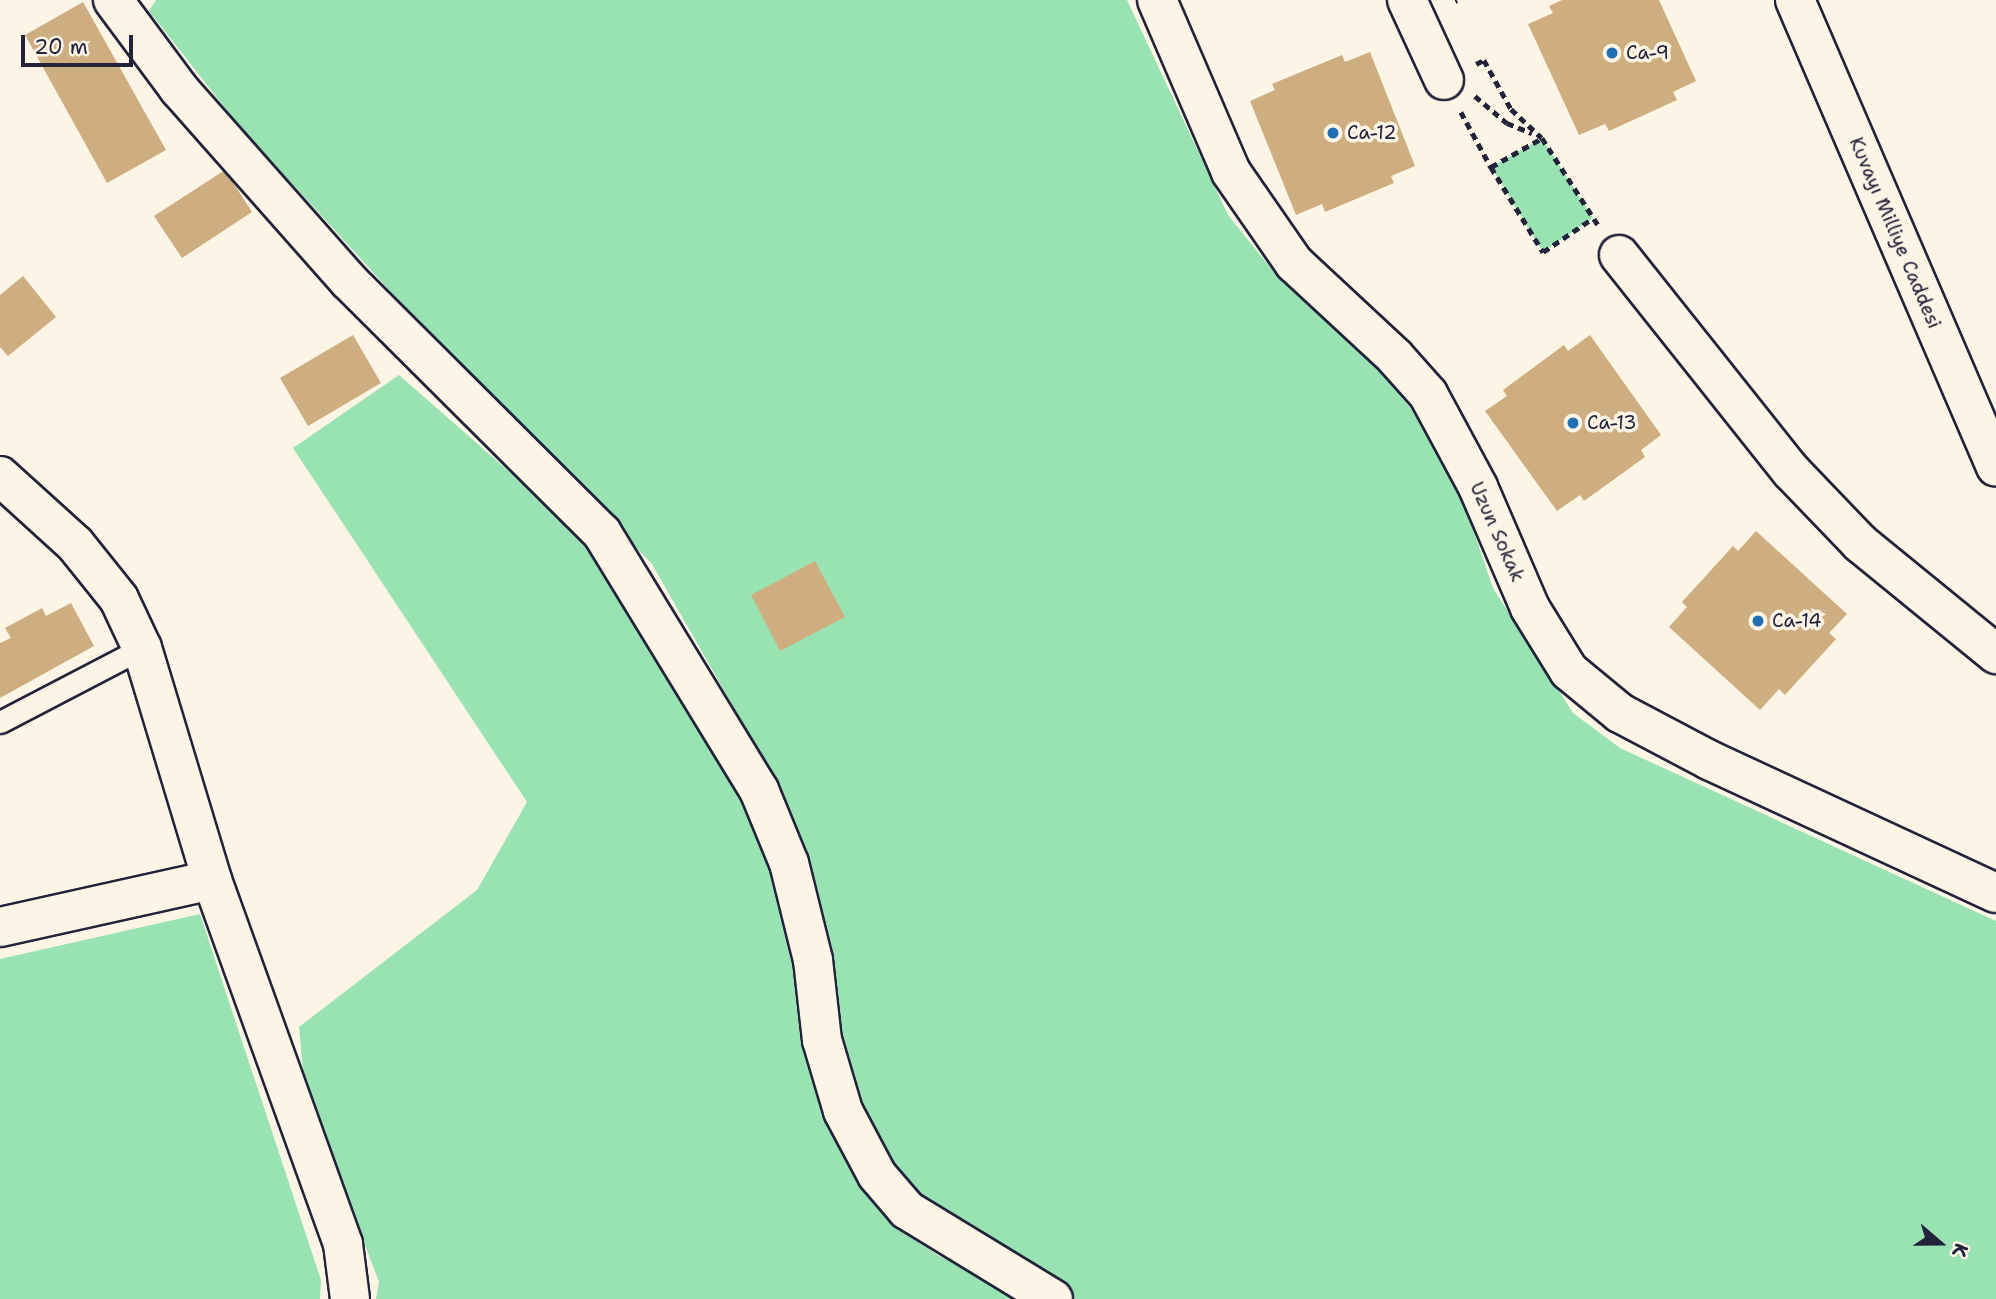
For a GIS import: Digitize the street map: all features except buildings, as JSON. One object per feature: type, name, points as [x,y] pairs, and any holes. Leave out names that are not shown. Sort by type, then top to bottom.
[{"type":"street","points":[[113,0],[179,89],[349,281],[602,533],[759,790],[789,863],[813,960],[822,1040],[840,1099],[877,1175],[907,1210],[1053,1299]]},
{"type":"street","name":"Uzun Sokak","points":[[1157,0],[1231,172],[1294,263],[1395,357],[1428,394],[1478,487],[1530,608],[1569,671],[1619,713],[1709,760],[1996,893]]},
{"type":"street","points":[[1407,0],[1451,77]]},
{"type":"street","name":"Kuvayı Milliye Caddesi","points":[[1795,0],[1996,467]]},
{"type":"street","points":[[1619,255],[1791,471],[1860,543],[1996,654]]},
{"type":"street","points":[[0,476],[75,544],[120,599],[142,648],[212,880],[343,1244],[350,1299]]},
{"type":"street","points":[[0,927],[212,880]]},
{"type":"lane","points":[[0,722],[142,648]]},
{"type":"path","points":[[1451,77],[1483,60],[1511,109],[1542,138],[1619,255]]},
{"type":"path","points":[[1451,77],[1497,115],[1542,138]]},
{"type":"path","points":[[1451,77],[1491,167],[1543,252],[1593,218]]},
{"type":"path","points":[[1491,167],[1542,138]]},
{"type":"green space","points":[[156,0],[1127,0],[1228,215],[1278,277],[1384,376],[1421,421],[1467,512],[1493,588],[1573,713],[1620,748],[1996,921],[1996,1299],[1075,1299],[929,1207],[873,1143],[839,1048],[810,875],[742,722],[652,564],[443,349],[236,122],[149,11]]},
{"type":"green space","points":[[1542,138],[1593,218],[1543,252],[1491,167]]},
{"type":"green space","points":[[399,375],[583,536],[752,809],[791,916],[851,1151],[872,1200],[895,1227],[939,1256],[1029,1299],[376,1299],[379,1282],[304,1083],[299,1027],[477,890],[527,802],[293,448]]},
{"type":"green space","points":[[200,914],[321,1280],[320,1299],[0,1299],[0,959]]},
{"type":"place","name":"Ca-9","points":[[1612,53]]},
{"type":"place","name":"Ca-12","points":[[1333,133]]},
{"type":"place","name":"Ca-13","points":[[1573,423]]},
{"type":"place","name":"Ca-14","points":[[1758,621]]}]
